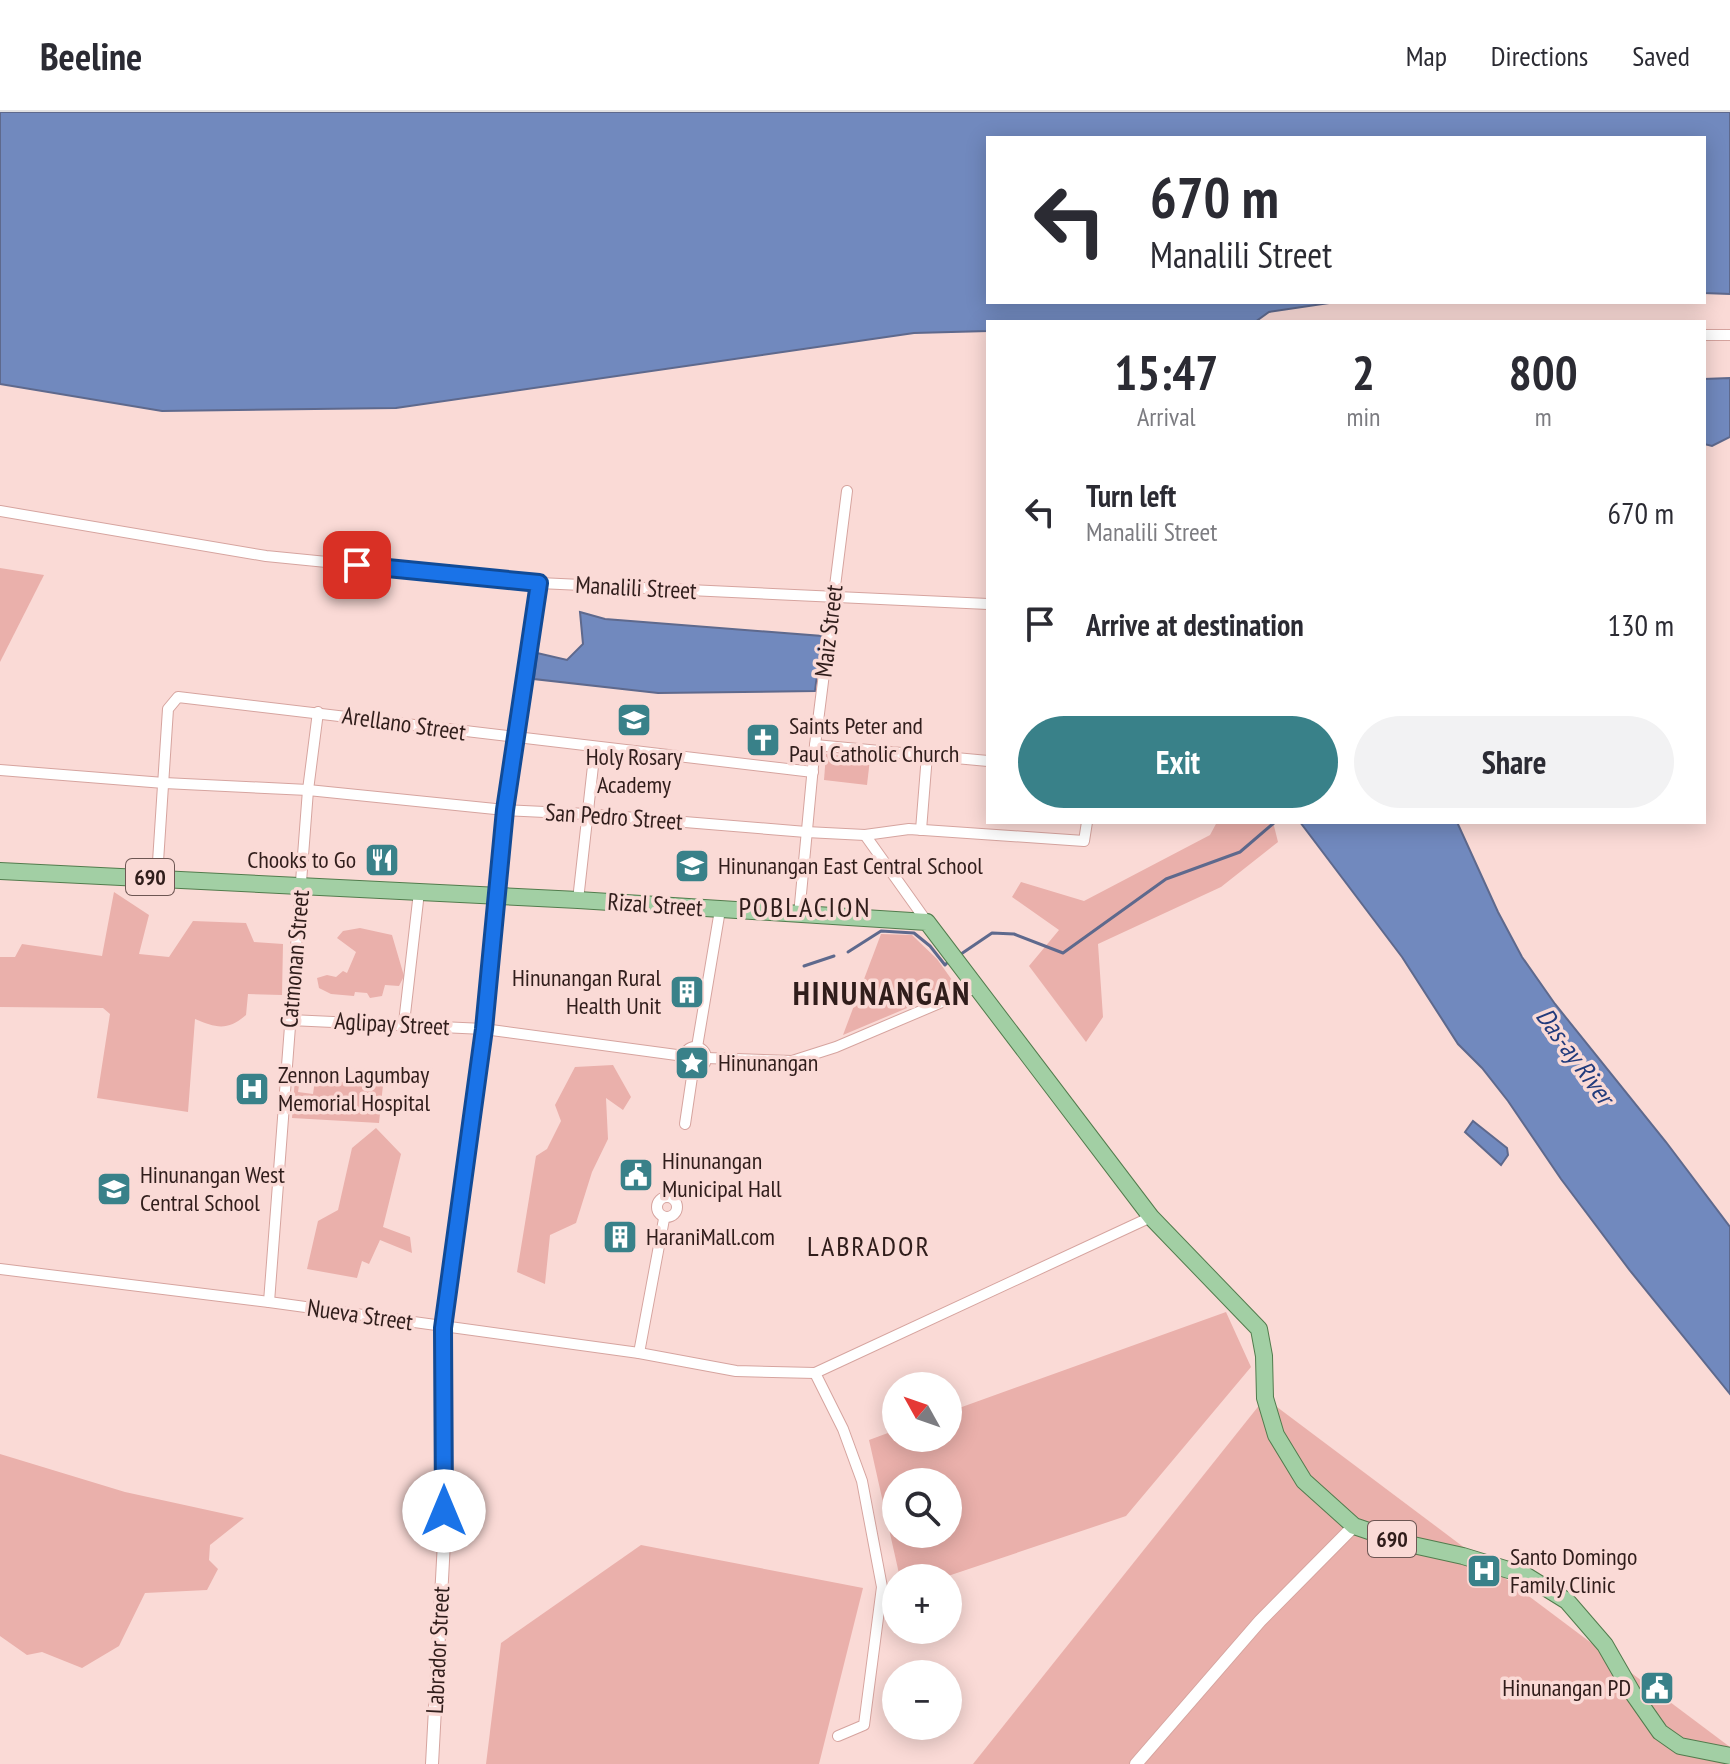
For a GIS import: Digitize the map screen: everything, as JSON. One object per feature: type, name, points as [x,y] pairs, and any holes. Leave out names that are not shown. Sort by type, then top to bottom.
[{"type":"main road","name":"690","points":[[0,871],[300,886]]},
{"type":"main road","name":"Rizal Street","points":[[300,886],[927,922]]},
{"type":"main road","name":"690","points":[[927,922],[1151,1217],[1259,1329],[1264,1356],[1265,1398],[1276,1435],[1304,1481],[1354,1526],[1404,1543],[1463,1556],[1525,1575],[1567,1601],[1605,1645],[1660,1732],[1680,1746],[1730,1756]]},
{"type":"street","points":[[1706,335],[1730,335]]},
{"type":"street","name":"Maiz Street","points":[[799,915],[815,745],[847,491]]},
{"type":"street","name":"Manalili Street","points":[[0,511],[266,556],[539,583],[986,604]]},
{"type":"street","name":"Labrador Street","points":[[432,1764],[444,1542],[443,1328],[484,1029],[505,810],[539,583]]},
{"type":"street","name":"Arellano Street","points":[[157,877],[168,709],[178,697],[813,772]]},
{"type":"street","name":"Catmonan Street","points":[[269,1302],[300,886],[318,712]]},
{"type":"street","points":[[815,745],[986,761]]},
{"type":"street","points":[[578,900],[595,748]]},
{"type":"street","points":[[921,830],[927,755]]},
{"type":"street","name":"San Pedro Street","points":[[0,770],[308,790],[505,810],[865,835],[921,830],[1084,841],[1087,824]]},
{"type":"street","points":[[989,836],[991,824]]},
{"type":"street","points":[[865,835],[927,922]]},
{"type":"street","points":[[404,1023],[419,892]]},
{"type":"street","points":[[697,1047],[720,910]]},
{"type":"street","points":[[706,1058],[792,1061],[836,1047],[975,988]]},
{"type":"street","name":"Aglipay Street","points":[[290,1020],[484,1029],[684,1056]]},
{"type":"street","points":[[697,1047],[705,1052],[706,1058],[704,1066],[693,1070],[685,1063],[684,1056],[690,1048],[697,1047]]},
{"type":"street","points":[[685,1124],[693,1070]]},
{"type":"street","points":[[838,1736],[864,1725],[882,1587],[862,1481],[843,1429],[815,1373],[1151,1217]]},
{"type":"street","points":[[639,1353],[664,1219]]},
{"type":"street","name":"Nueva Street","points":[[0,1269],[639,1353],[736,1371],[815,1373]]},
{"type":"street","points":[[1136,1764],[1260,1621],[1354,1526]]},
{"type":"shaded area","points":[[0,568],[44,575],[0,662]]},
{"type":"shaded area","points":[[826,754],[870,759],[867,785],[824,780]]},
{"type":"shaded area","points":[[1216,824],[1274,824],[1278,842],[1221,887],[1098,944],[1103,1017],[1086,1042],[1029,966],[1059,930],[1012,897],[1021,882],[1084,901],[1210,835]]},
{"type":"shaded area","points":[[114,892],[149,915],[139,954],[169,957],[193,921],[246,923],[254,942],[283,944],[282,995],[248,994],[246,1015],[227,1026],[195,1019],[188,1112],[97,1098],[110,1014],[103,1008],[0,1007],[0,957],[15,957],[22,944],[102,956]]},
{"type":"shaded area","points":[[360,928],[392,935],[404,976],[399,986],[385,985],[382,996],[370,998],[367,993],[355,992],[354,996],[331,994],[319,988],[317,978],[327,975],[336,977],[343,971],[347,973],[356,952],[337,938],[343,931]]},
{"type":"shaded area","points":[[881,934],[912,935],[937,959],[957,987],[843,1035]]},
{"type":"shaded area","points":[[613,1065],[631,1097],[623,1110],[606,1098],[608,1139],[592,1172],[576,1223],[550,1235],[545,1284],[517,1272],[536,1156],[547,1149],[561,1121],[555,1105],[575,1067]]},
{"type":"shaded area","points":[[295,1078],[300,1079],[298,1092],[313,1094],[315,1080],[383,1085],[379,1123],[292,1118]]},
{"type":"shaded area","points":[[376,1128],[401,1154],[383,1227],[410,1237],[412,1253],[380,1240],[369,1264],[362,1261],[357,1278],[307,1269],[318,1221],[338,1210],[352,1148]]},
{"type":"shaded area","points":[[1226,1312],[1251,1367],[1126,1516],[962,1571],[962,1564],[897,1564],[893,1548],[962,1548],[962,1468],[882,1468],[882,1498],[869,1440],[882,1435],[882,1452],[962,1452],[962,1407]]},
{"type":"shaded area","points":[[1265,1398],[1730,1747],[1730,1764],[973,1764]]},
{"type":"shaded area","points":[[0,1454],[125,1492],[244,1518],[210,1545],[209,1560],[218,1569],[207,1590],[145,1593],[119,1646],[82,1668],[42,1652],[27,1655],[0,1636]]},
{"type":"shaded area","points":[[641,1545],[863,1588],[819,1764],[486,1764],[501,1643]]},
{"type":"water","points":[[0,112],[1730,112],[1730,294],[1706,293],[1706,136],[986,136],[986,304],[1323,304],[1269,312],[1258,320],[986,320],[986,331],[914,333],[396,408],[162,411],[0,384]]},
{"type":"water","points":[[1730,378],[1730,437],[1712,446],[1706,444],[1706,379]]},
{"type":"water","points":[[580,612],[605,619],[822,636],[815,691],[658,693],[534,679],[537,653],[567,660],[583,644]]},
{"type":"water","name":"Das-ay River","points":[[1302,824],[1458,824],[1522,957],[1555,1004],[1730,1227],[1730,1394],[1631,1272],[1561,1179],[1508,1101],[1458,1044],[1402,957]]},
{"type":"water","points":[[1473,1121],[1507,1148],[1508,1155],[1501,1165],[1465,1132]]},
{"type":"waterway","points":[[961,954],[992,933],[1014,934],[1063,953],[1166,879],[1240,852],[1273,824]]},
{"type":"waterway","points":[[848,952],[881,931],[914,933],[930,946],[945,965],[947,963]]},
{"type":"waterway","points":[[804,966],[834,956]]},
{"type":"place","name":"Holy Rosary Academy","points":[[634,720]]},
{"type":"place","name":"Saints Peter and Paul Catholic Church","points":[[763,740]]},
{"type":"place","name":"Chooks to Go","points":[[382,860]]},
{"type":"place","name":"Hinunangan East Central School","points":[[692,866]]},
{"type":"place","name":"Hinunangan Rural Health Unit","points":[[687,992]]},
{"type":"place","name":"Hinunangan","points":[[692,1063]]},
{"type":"place","name":"Zennon Lagumbay Memorial Hospital","points":[[252,1089]]},
{"type":"place","name":"Hinunangan Municipal Hall","points":[[636,1175]]},
{"type":"place","name":"Hinunangan West Central School","points":[[114,1189]]},
{"type":"place","name":"HaraniMall.com","points":[[620,1237]]},
{"type":"place","name":"Santo Domingo Family Clinic","points":[[1484,1571]]},
{"type":"place","name":"Hinunangan PD","points":[[1657,1688]]},
{"type":"district","name":"POBLACION","points":[[805,907]]},
{"type":"district","name":"HINUNANGAN","points":[[882,994]]},
{"type":"district","name":"LABRADOR","points":[[869,1246]]},
{"type":"route","points":[[357,565],[539,583],[505,810],[484,1029],[443,1328],[444,1511]]}]
